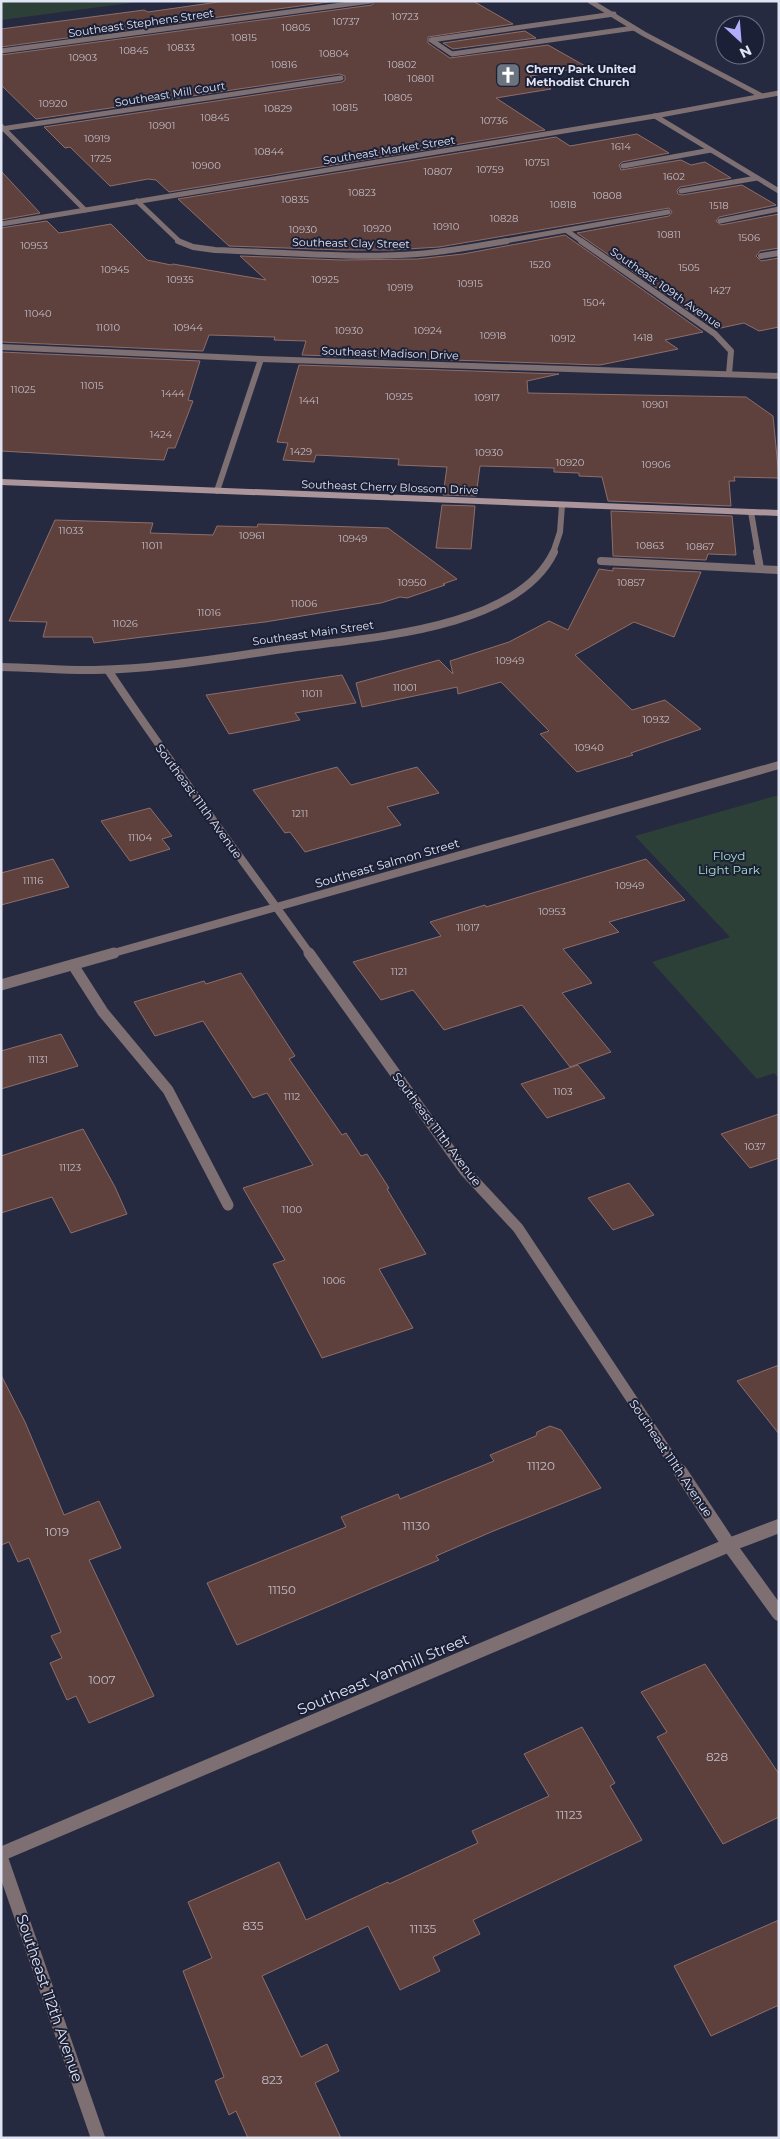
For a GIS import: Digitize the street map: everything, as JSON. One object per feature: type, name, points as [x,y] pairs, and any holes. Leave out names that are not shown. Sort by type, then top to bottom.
[{"type":"main road","name":"Southeast Cherry Blossom Drive","points":[[1,482],[779,513]]},
{"type":"street","name":"Southeast Stephens Street","points":[[1,52],[372,1]]},
{"type":"street","points":[[590,1],[634,28],[762,96]]},
{"type":"street","points":[[614,14],[431,40],[452,54],[634,28]]},
{"type":"street","name":"Southeast Mill Court","points":[[2,128],[341,78]]},
{"type":"street","name":"Southeast Market Street","points":[[1,224],[655,116],[779,93]]},
{"type":"street","points":[[655,116],[779,191]]},
{"type":"street","points":[[2,128],[86,210]]},
{"type":"street","points":[[623,166],[711,150]]},
{"type":"street","points":[[681,191],[757,178]]},
{"type":"street","name":"Southeast Clay Street","points":[[137,201],[178,241],[193,247],[215,250],[377,255],[416,254],[454,250],[668,212]]},
{"type":"street","points":[[720,221],[779,209]]},
{"type":"street","name":"Southeast 109th Avenue","points":[[567,231],[715,334],[731,351],[729,374]]},
{"type":"street","points":[[761,256],[779,253]]},
{"type":"street","name":"Southeast Madison Drive","points":[[1,347],[261,359],[779,376]]},
{"type":"street","points":[[217,491],[261,359]]},
{"type":"street","name":"Southeast Main Street","points":[[1,667],[108,670],[188,662],[391,634],[450,621],[483,611],[518,590],[541,572],[555,553],[560,538],[562,505]]},
{"type":"street","points":[[751,512],[760,568]]},
{"type":"street","points":[[601,561],[779,570]]},
{"type":"street","name":"Southeast 111th Avenue","points":[[108,670],[161,750],[465,1171],[518,1228],[729,1545],[779,1614]]},
{"type":"street","name":"Southeast Salmon Street","points":[[1,985],[779,764]]},
{"type":"street","points":[[73,965],[103,1012],[168,1090],[228,1205]]},
{"type":"street","name":"Southeast Yamhill Street","points":[[1,1854],[729,1545],[779,1526]]},
{"type":"street","name":"Southeast 112th Avenue","points":[[1,1858],[98,2138]]},
{"type":"green space","points":[[1,1],[145,1],[1,20]]},
{"type":"green space","name":"Floyd Light Park","points":[[779,795],[779,1078],[774,1073],[757,1079],[652,962],[730,937],[635,836]]},
{"type":"building","points":[[225,1],[336,1],[1,47],[1,29]]},
{"type":"building","points":[[375,1],[473,1],[513,24],[428,37],[428,43],[450,58],[548,45],[587,67],[530,76],[551,89],[496,98],[545,130],[169,192],[156,180],[148,179],[110,186],[70,147],[65,148],[44,127],[342,82],[345,80],[345,76],[340,74],[36,119],[1,85],[1,55],[372,5]]},
{"type":"building","points":[[525,31],[536,38],[453,49],[443,43]]},
{"type":"building","points":[[637,134],[669,153],[622,162],[619,165],[621,170],[681,160],[691,165],[705,162],[731,178],[680,187],[677,190],[678,194],[682,195],[742,185],[776,205],[719,217],[716,221],[721,225],[779,214],[779,248],[760,251],[756,256],[761,261],[779,258],[779,327],[759,331],[744,323],[716,329],[577,233],[669,216],[672,212],[669,208],[439,247],[392,250],[342,250],[229,246],[178,199],[556,137],[570,146]]},
{"type":"building","points":[[1,171],[40,213],[1,220]]},
{"type":"building","points":[[47,221],[59,233],[111,224],[147,260],[266,280],[240,256],[341,260],[417,259],[463,254],[565,235],[703,332],[665,340],[678,349],[600,365],[302,355],[306,341],[274,340],[275,337],[209,335],[203,351],[1,342],[1,228]]},
{"type":"building","points":[[1,352],[200,361],[188,400],[193,401],[175,448],[168,448],[164,460],[1,451]]},
{"type":"building","points":[[299,365],[559,374],[527,381],[528,393],[746,397],[773,416],[779,478],[734,477],[735,481],[729,481],[731,506],[608,501],[602,477],[579,476],[579,473],[554,472],[554,468],[480,466],[476,496],[443,495],[447,467],[398,465],[399,459],[316,455],[314,462],[283,460],[288,443],[277,442]]},
{"type":"building","points":[[442,505],[475,506],[471,549],[436,548]]},
{"type":"building","points":[[611,511],[732,516],[736,555],[708,554],[706,560],[613,556]]},
{"type":"building","points":[[55,520],[153,523],[150,533],[213,535],[217,526],[257,527],[258,524],[388,528],[457,579],[407,598],[400,597],[381,603],[265,622],[94,643],[92,637],[43,637],[47,622],[9,621]]},
{"type":"building","points":[[613,568],[701,572],[674,637],[634,622],[575,655],[632,710],[665,700],[701,729],[631,753],[633,755],[577,772],[540,734],[549,731],[501,682],[458,694],[457,687],[362,707],[356,683],[439,660],[453,674],[450,661],[509,642],[549,621],[568,630],[599,569],[613,571]]},
{"type":"building","points":[[342,675],[356,703],[295,713],[300,720],[229,734],[206,695]]},
{"type":"building","points":[[337,767],[351,785],[417,767],[439,793],[387,807],[401,825],[305,852],[290,832],[285,833],[253,790]]},
{"type":"building","points":[[150,808],[172,836],[162,839],[170,849],[130,861],[101,821]]},
{"type":"building","points":[[53,859],[69,887],[1,905],[1,873]]},
{"type":"building","points":[[646,859],[685,900],[609,922],[619,932],[563,949],[592,983],[562,993],[611,1052],[570,1067],[522,1005],[444,1030],[413,990],[381,1000],[353,962],[441,936],[430,922]]},
{"type":"building","points":[[241,973],[295,1056],[289,1059],[342,1135],[346,1133],[361,1156],[367,1154],[389,1188],[387,1189],[426,1254],[379,1269],[413,1328],[322,1358],[273,1264],[285,1260],[243,1188],[313,1165],[267,1093],[253,1098],[203,1021],[155,1036],[134,1002],[204,981],[206,984]]},
{"type":"building","points":[[61,1034],[78,1066],[1,1089],[1,1051]]},
{"type":"building","points":[[578,1065],[605,1098],[547,1118],[521,1084]]},
{"type":"building","points":[[779,1114],[779,1158],[750,1168],[721,1134]]},
{"type":"building","points":[[83,1129],[115,1187],[127,1214],[71,1233],[52,1197],[1,1213],[1,1156]]},
{"type":"building","points":[[629,1183],[654,1215],[613,1230],[588,1198]]},
{"type":"building","points":[[779,1365],[779,1434],[737,1381]]},
{"type":"building","points":[[1,1375],[25,1422],[64,1515],[99,1501],[121,1548],[89,1560],[154,1696],[89,1723],[76,1696],[67,1700],[50,1663],[62,1658],[51,1636],[61,1632],[29,1558],[18,1562],[9,1542],[1,1545]]},
{"type":"building","points":[[550,1426],[561,1430],[601,1488],[491,1532],[436,1556],[439,1560],[237,1645],[207,1583],[346,1527],[341,1517],[398,1494],[400,1499],[494,1461],[490,1455],[536,1436],[537,1432]]},
{"type":"building","points":[[705,1664],[779,1774],[779,1817],[723,1844],[657,1737],[667,1732],[641,1692]]},
{"type":"building","points":[[582,1727],[615,1783],[610,1786],[642,1840],[473,1920],[480,1934],[433,1957],[440,1971],[400,1990],[368,1926],[262,1976],[301,2057],[327,2044],[339,2071],[315,2083],[341,2138],[248,2138],[236,2111],[229,2115],[215,2081],[224,2077],[183,1971],[212,1958],[188,1902],[279,1862],[306,1920],[388,1882],[389,1884],[478,1843],[472,1831],[549,1796],[524,1754]]},
{"type":"building","points":[[779,1920],[779,2005],[711,2036],[674,1966]]},
{"type":"place","name":"Cherry Park United Methodist Church","points":[[508,75]]}]
